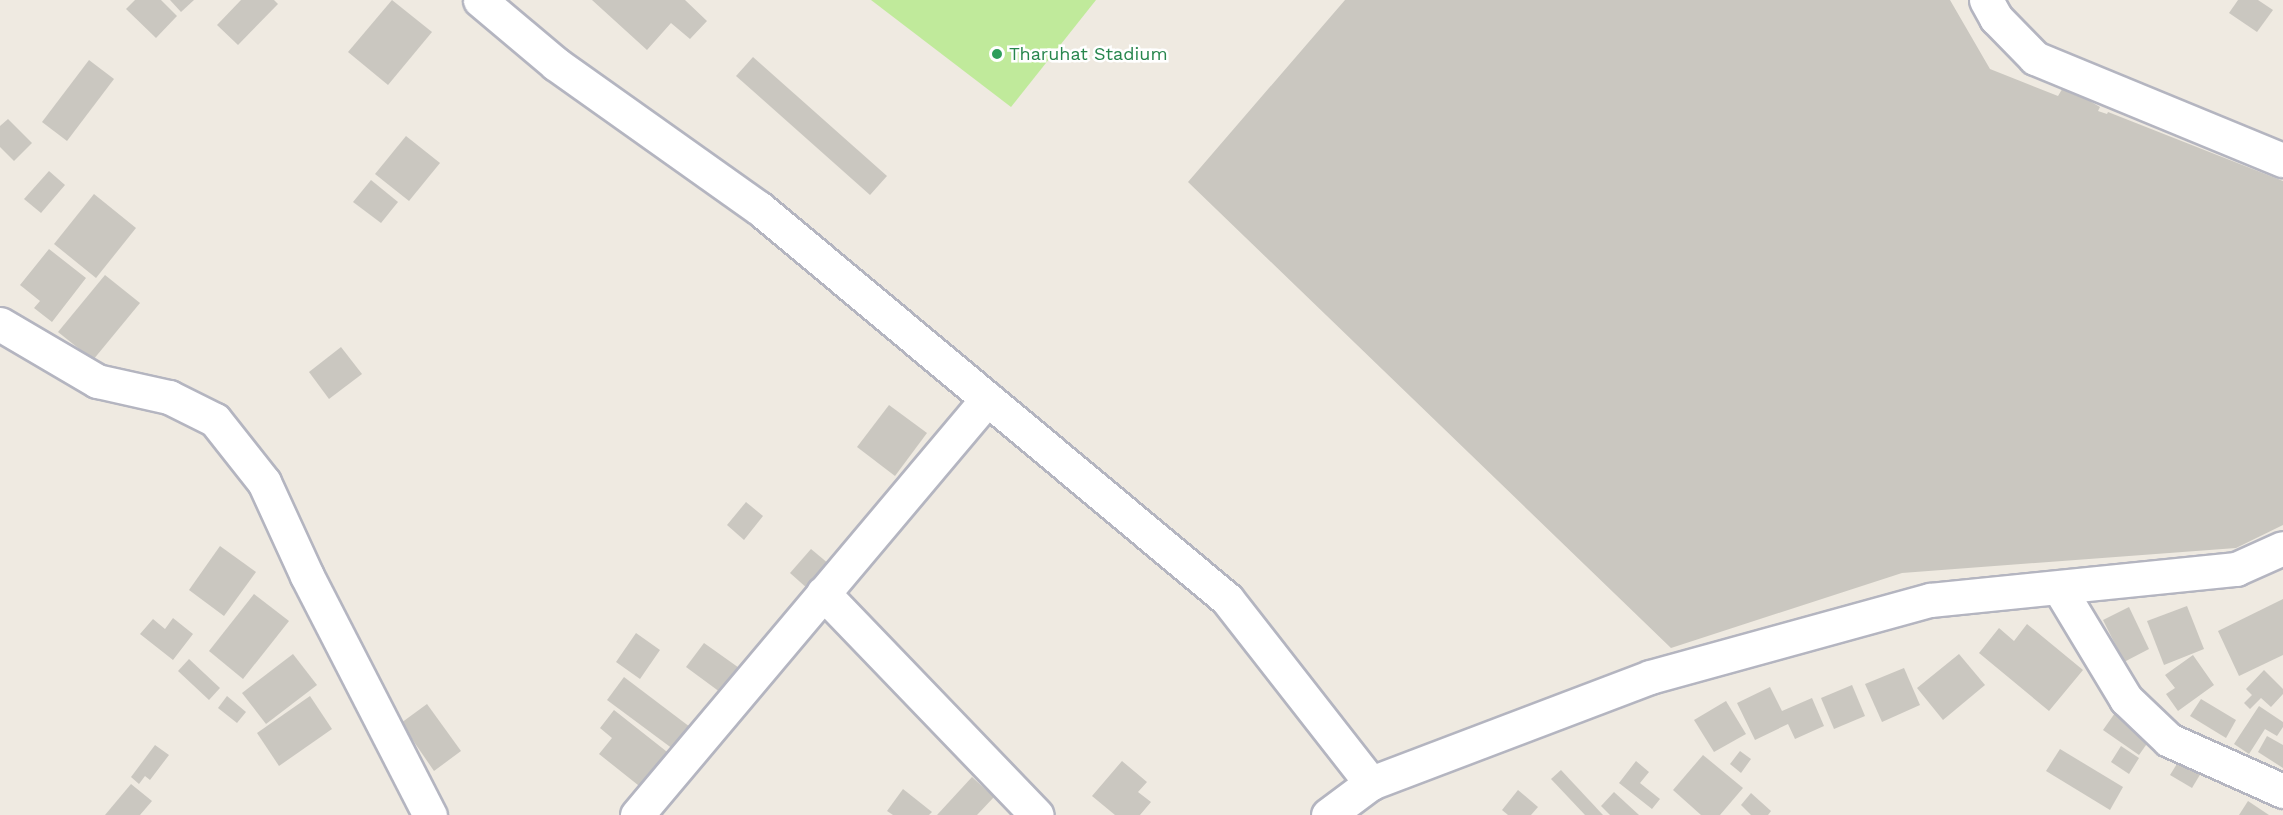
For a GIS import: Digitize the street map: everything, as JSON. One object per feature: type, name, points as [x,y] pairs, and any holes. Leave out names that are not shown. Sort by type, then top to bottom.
[{"type":"street","points":[[480,0],[556,64],[759,208],[1227,598],[1371,783]]},
{"type":"street","points":[[1986,0],[1996,18],[2035,58],[2283,160]]},
{"type":"street","points":[[0,324],[97,381],[169,397],[215,420],[264,482],[307,576],[430,815]]},
{"type":"street","points":[[637,815],[987,399]]},
{"type":"street","points":[[1328,815],[1371,783],[1650,676],[1930,600],[2236,569],[2283,548]]},
{"type":"street","points":[[2059,588],[2126,699],[2169,740],[2283,791]]},
{"type":"street","points":[[823,593],[1036,815]]},
{"type":"green space","name":"Tharuhat Stadium","points":[[871,0],[1096,0],[1011,107]]},
{"type":"building","points":[[135,0],[161,0],[177,16],[156,38],[126,9]]},
{"type":"building","points":[[170,0],[194,0],[181,12]]},
{"type":"building","points":[[241,0],[274,0],[278,4],[238,45],[217,25]]},
{"type":"building","points":[[392,0],[432,32],[388,85],[348,52]]},
{"type":"building","points":[[592,0],[685,0],[707,21],[690,39],[671,23],[647,50]]},
{"type":"building","points":[[1345,0],[1950,0],[1990,69],[2058,96],[2064,86],[2100,107],[2098,111],[2107,114],[2108,112],[2283,181],[2283,525],[2236,548],[1902,573],[1671,648],[1188,182]]},
{"type":"building","points":[[2238,0],[2258,0],[2273,10],[2257,32],[2229,13]]},
{"type":"building","points":[[753,57],[887,176],[870,195],[736,76]]},
{"type":"building","points":[[89,60],[114,79],[67,141],[42,122]]},
{"type":"building","points":[[8,119],[32,143],[14,161],[0,147],[0,126]]},
{"type":"building","points":[[406,136],[440,163],[409,201],[375,174]]},
{"type":"building","points":[[49,171],[65,185],[41,213],[24,199]]},
{"type":"building","points":[[371,180],[398,202],[381,223],[353,202]]},
{"type":"building","points":[[94,194],[136,228],[96,278],[54,244]]},
{"type":"building","points":[[49,249],[86,278],[52,322],[34,308],[40,301],[20,285]]},
{"type":"building","points":[[105,275],[140,303],[93,360],[58,332]]},
{"type":"building","points":[[341,347],[362,374],[329,399],[309,372]]},
{"type":"building","points":[[889,405],[927,433],[895,476],[857,447]]},
{"type":"building","points":[[746,502],[763,516],[744,540],[727,525]]},
{"type":"building","points":[[220,546],[256,572],[224,616],[189,590]]},
{"type":"building","points":[[811,549],[829,564],[808,589],[790,573]]},
{"type":"building","points":[[254,594],[289,621],[243,679],[209,651]]},
{"type":"building","points":[[2283,599],[2283,655],[2239,676],[2218,631]]},
{"type":"building","points":[[2187,606],[2204,649],[2164,665],[2147,621]]},
{"type":"building","points":[[2129,607],[2149,649],[2124,662],[2103,620]]},
{"type":"building","points":[[173,618],[193,634],[173,660],[140,634],[153,619],[165,629]]},
{"type":"building","points":[[2027,624],[2083,670],[2049,711],[1979,653],[1999,628],[2014,641]]},
{"type":"building","points":[[636,633],[660,650],[640,679],[616,662]]},
{"type":"building","points":[[704,643],[742,670],[724,695],[686,667]]},
{"type":"building","points":[[293,654],[317,685],[266,724],[242,693]]},
{"type":"building","points":[[1959,654],[1985,685],[1943,720],[1917,688]]},
{"type":"building","points":[[2193,655],[2214,685],[2178,711],[2166,694],[2175,688],[2165,675]]},
{"type":"building","points":[[189,659],[220,688],[209,700],[178,671]]},
{"type":"building","points":[[1904,668],[1920,705],[1882,722],[1865,684]]},
{"type":"building","points":[[2264,670],[2283,689],[2283,694],[2271,707],[2261,698],[2250,709],[2244,703],[2252,695],[2246,689]]},
{"type":"building","points":[[624,677],[690,727],[673,749],[607,700]]},
{"type":"building","points":[[1852,685],[1865,716],[1834,729],[1821,698]]},
{"type":"building","points":[[1770,687],[1782,711],[1812,698],[1824,726],[1795,739],[1788,724],[1755,740],[1737,703]]},
{"type":"building","points":[[227,696],[246,712],[237,723],[218,708]]},
{"type":"building","points":[[310,696],[332,729],[279,766],[257,733]]},
{"type":"building","points":[[2201,699],[2236,720],[2226,738],[2190,716]]},
{"type":"building","points":[[1726,701],[1746,734],[1714,752],[1694,720]]},
{"type":"building","points":[[427,704],[461,751],[434,771],[401,723]]},
{"type":"building","points":[[2259,706],[2283,722],[2283,727],[2277,736],[2265,729],[2249,754],[2234,744]]},
{"type":"building","points":[[614,710],[671,755],[643,789],[599,754],[612,738],[600,728]]},
{"type":"building","points":[[2115,713],[2151,738],[2139,755],[2103,730]]},
{"type":"building","points":[[2267,736],[2283,745],[2283,768],[2258,752]]},
{"type":"building","points":[[155,745],[169,755],[150,780],[145,776],[139,784],[131,777]]},
{"type":"building","points":[[2121,746],[2139,758],[2129,774],[2111,762]]},
{"type":"building","points":[[2060,749],[2123,787],[2110,810],[2046,771]]},
{"type":"building","points":[[1740,751],[1751,759],[1741,773],[1730,764]]},
{"type":"building","points":[[1703,755],[1743,788],[1720,815],[1701,815],[1673,790]]},
{"type":"building","points":[[2180,759],[2201,773],[2192,788],[2170,775]]},
{"type":"building","points":[[1122,761],[1147,782],[1138,792],[1151,802],[1140,815],[1115,815],[1092,796]]},
{"type":"building","points":[[1636,761],[1649,772],[1640,783],[1660,799],[1652,809],[1619,783]]},
{"type":"building","points":[[1561,770],[1603,815],[1585,815],[1551,779]]},
{"type":"building","points":[[972,777],[994,797],[977,815],[937,815]]},
{"type":"building","points":[[131,784],[152,801],[140,815],[105,815]]},
{"type":"building","points":[[903,789],[932,812],[929,815],[893,815],[887,811]]},
{"type":"building","points":[[1518,790],[1538,807],[1531,815],[1508,815],[1502,810]]},
{"type":"building","points":[[1614,792],[1639,815],[1610,815],[1601,806]]},
{"type":"building","points":[[1751,793],[1771,811],[1768,815],[1751,815],[1741,805]]},
{"type":"building","points":[[2248,801],[2269,815],[2239,815]]},
{"type":"place","name":"Tharuhat Stadium","points":[[997,54]]}]
